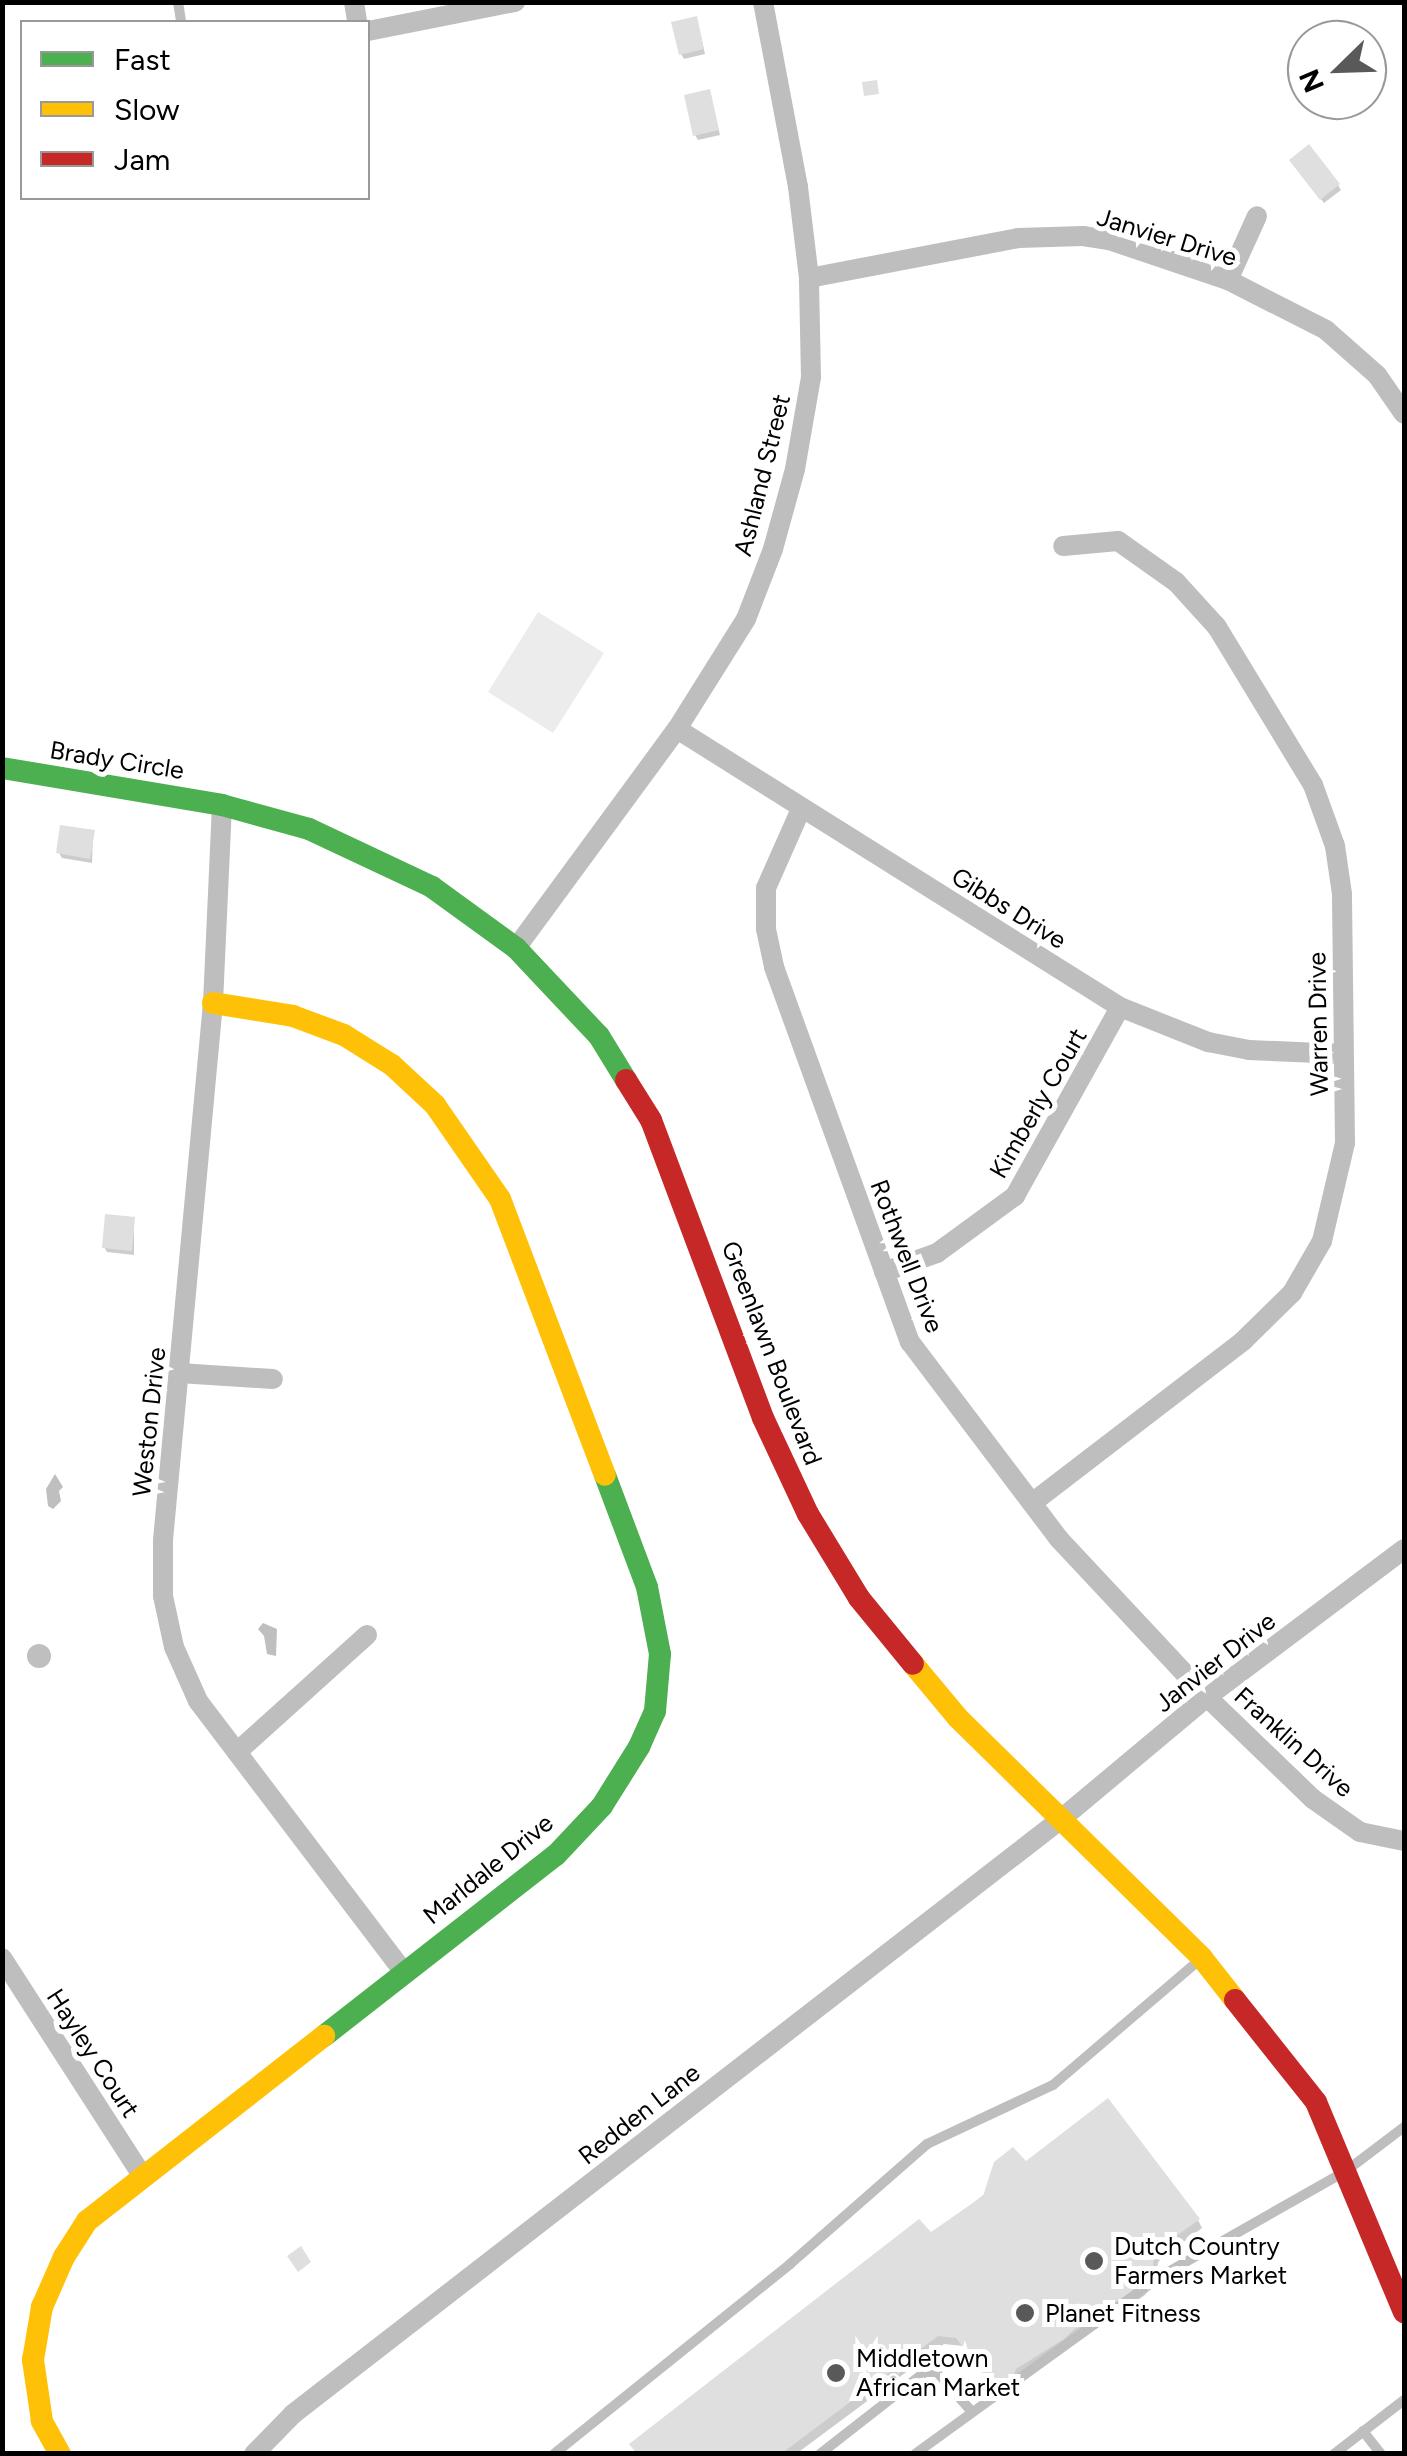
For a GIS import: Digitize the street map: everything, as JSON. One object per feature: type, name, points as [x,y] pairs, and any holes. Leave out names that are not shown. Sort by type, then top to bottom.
[{"type":"street","points":[[370,31],[514,2]]},
{"type":"street","name":"Ashland Street","points":[[516,948],[677,728],[746,619],[774,549],[795,468],[810,377],[809,278],[798,188],[763,2]]},
{"type":"street","points":[[1228,280],[1257,216]]},
{"type":"street","name":"Janvier Drive","points":[[809,278],[1018,238],[1083,236],[1109,240],[1228,280],[1296,313],[1353,350],[1404,414]]},
{"type":"street","name":"Warren Drive","points":[[1032,1502],[1243,1341],[1292,1293],[1322,1240],[1345,1143],[1342,894],[1334,846],[1313,785],[1217,627],[1176,582],[1118,541],[1063,546]]},
{"type":"street","name":"Gibbs Drive","points":[[677,728],[1120,1007],[1208,1042],[1264,1051],[1343,1054]]},
{"type":"street","name":"Brady Circle","points":[[2,768],[222,805]]},
{"type":"street","name":"Greenlawn Boulevard","points":[[222,805],[309,828],[394,866],[461,906],[516,948],[598,1036],[651,1120],[763,1418],[832,1556],[922,1680],[1202,1958],[1316,2102],[1404,2312]]},
{"type":"street","name":"Weston Drive","points":[[222,805],[213,1003],[162,1540],[163,1596],[174,1647],[198,1702],[403,1971]]},
{"type":"street","name":"Rothwell Drive","points":[[801,809],[766,888],[766,928],[774,968],[910,1342],[1059,1539],[1207,1697]]},
{"type":"street","name":"Marldale Drive","points":[[60,2454],[42,2422],[33,2360],[42,2307],[64,2256],[87,2221],[556,1855],[602,1806],[639,1747],[655,1711],[660,1654],[647,1587],[500,1199],[471,1151],[435,1105],[392,1065],[344,1035],[293,1016],[213,1003]]},
{"type":"street","name":"Kimberly Court","points":[[884,1272],[937,1253],[1016,1196],[1120,1007]]},
{"type":"street","points":[[179,1373],[273,1379]]},
{"type":"street","name":"Janvier Drive","points":[[1060,1820],[1207,1697],[1404,1549]]},
{"type":"street","points":[[236,1752],[367,1635]]},
{"type":"street","name":"Franklin Drive","points":[[1207,1697],[1313,1799],[1360,1832],[1404,1841]]},
{"type":"street","name":"Redden Lane","points":[[254,2454],[293,2414],[1060,1820]]},
{"type":"street","name":"Hayley Court","points":[[2,1958],[142,2175]]},
{"type":"lane","points":[[554,2454],[790,2264],[927,2144],[1053,2084],[1202,1958]]},
{"type":"lane","points":[[915,2454],[1162,2276],[1235,2230],[1346,2171],[1404,2127]]},
{"type":"lane","points":[[820,2454],[924,2372],[936,2372],[972,2412]]},
{"type":"lane","points":[[1334,2454],[1404,2400]]},
{"type":"lane","points":[[1364,2431],[1381,2454]]},
{"type":"shaded area","points":[[538,612],[604,653],[553,733],[488,692]]},
{"type":"shaded area","points":[[55,1474],[63,1487],[59,1491],[61,1501],[53,1509],[48,1506],[46,1489]]},
{"type":"shaded area","points":[[263,1623],[277,1629],[276,1656],[267,1654],[264,1636],[258,1629]]},
{"type":"shaded area","points":[[39,1644],[51,1656],[39,1668],[27,1656]]},
{"type":"building","points":[[697,16],[704,49],[679,55],[671,22]]},
{"type":"building","points":[[877,80],[879,94],[864,96],[862,82]]},
{"type":"building","points":[[710,89],[719,130],[693,136],[684,95]]},
{"type":"building","points":[[1309,144],[1340,184],[1320,200],[1289,160]]},
{"type":"building","points":[[60,825],[95,830],[90,859],[56,853]]},
{"type":"building","points":[[105,1214],[135,1217],[132,1251],[102,1248]]},
{"type":"building","points":[[1108,2098],[1200,2219],[1154,2252],[1153,2269],[1141,2286],[1109,2308],[1096,2309],[1064,2339],[994,2388],[956,2338],[938,2336],[781,2454],[637,2454],[629,2444],[919,2219],[931,2232],[983,2196],[994,2162],[1013,2147],[1026,2161]]},
{"type":"building","points":[[301,2246],[311,2262],[298,2272],[287,2256]]},
{"type":"traffic: fast","points":[[2,768],[222,805],[309,829],[432,887],[516,948],[599,1036],[626,1080]]},
{"type":"traffic: fast","points":[[324,2036],[556,1855],[602,1806],[639,1747],[655,1711],[660,1654],[647,1587],[605,1475]]},
{"type":"traffic: slow","points":[[213,1003],[293,1016],[344,1035],[392,1065],[435,1105],[500,1199],[605,1475]]},
{"type":"traffic: slow","points":[[913,1664],[958,1718],[1202,1958],[1235,2000]]},
{"type":"traffic: slow","points":[[60,2454],[42,2421],[33,2360],[42,2307],[64,2257],[87,2221],[324,2036]]},
{"type":"traffic: jam","points":[[626,1080],[651,1120],[763,1418],[808,1514],[859,1598],[913,1664]]},
{"type":"traffic: jam","points":[[1235,2000],[1316,2102],[1404,2312]]},
{"type":"place","name":"Dutch Country Farmers Market","points":[[1094,2261]]},
{"type":"place","name":"Planet Fitness","points":[[1025,2313]]},
{"type":"place","name":"Middletown African Market","points":[[836,2373]]}]
